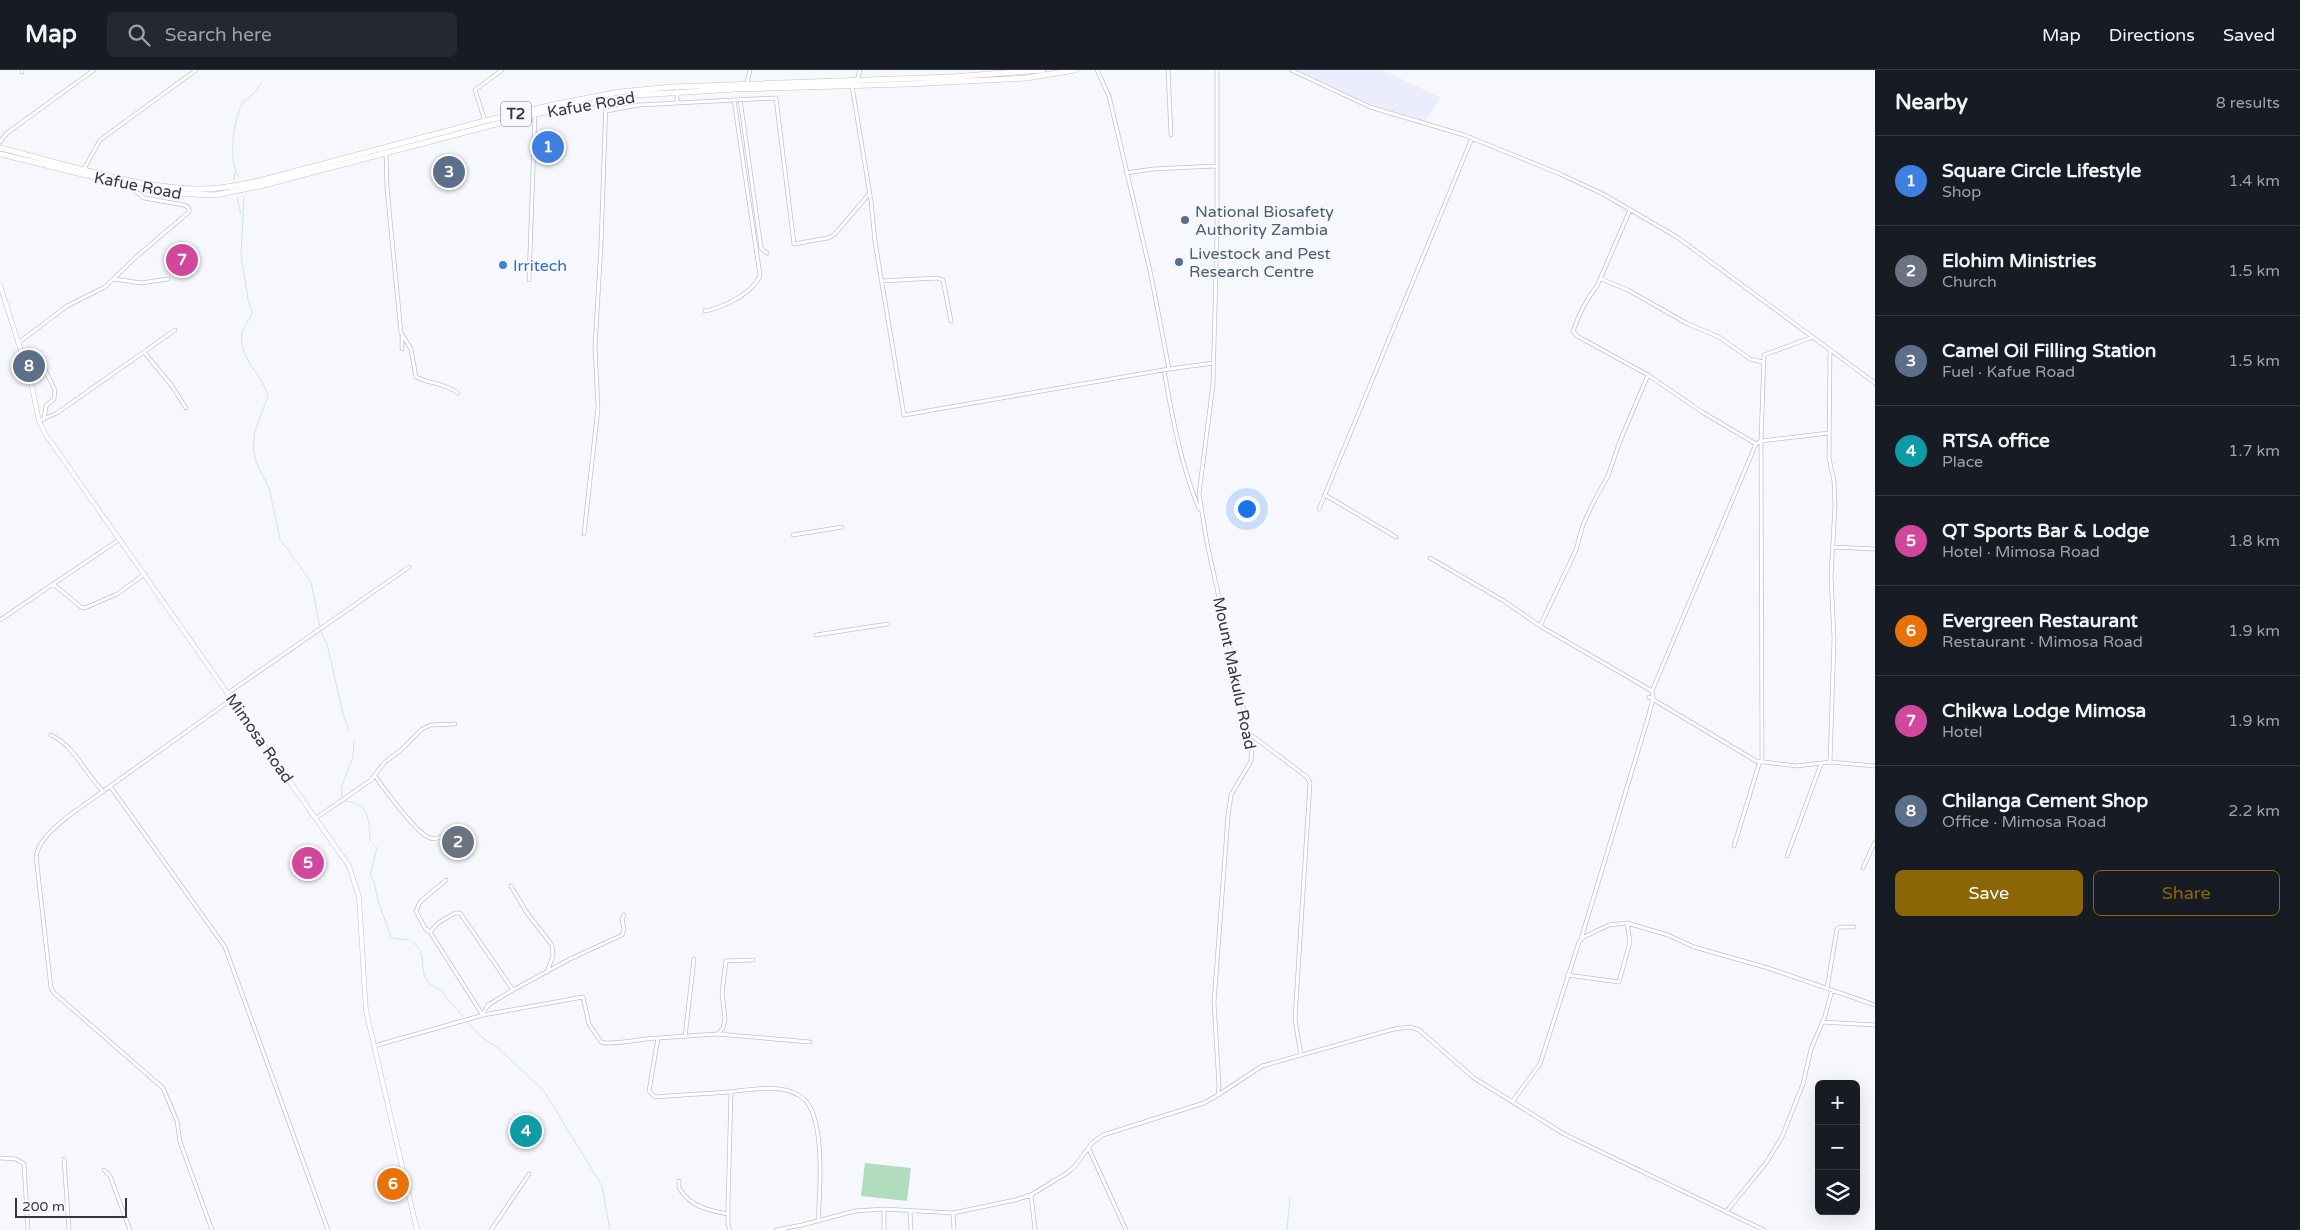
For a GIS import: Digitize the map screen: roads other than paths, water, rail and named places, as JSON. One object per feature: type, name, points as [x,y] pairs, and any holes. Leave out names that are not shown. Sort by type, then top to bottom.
[{"type":"highway","name":"Kafue Road","points":[[0,148],[161,186],[195,189],[224,188],[259,181],[485,121],[619,92],[650,88],[951,76],[1043,70]]},
{"type":"highway","name":"Kafue Road","points":[[0,154],[129,186],[177,194],[225,194],[535,114],[606,100],[677,91],[852,86],[1026,78],[1075,70]]},
{"type":"street","points":[[88,75],[91,70]]},
{"type":"street","points":[[0,142],[7,133],[94,70]]},
{"type":"street","points":[[84,169],[100,140],[196,70]]},
{"type":"street","points":[[485,121],[475,90],[502,70]]},
{"type":"street","points":[[747,83],[750,70]]},
{"type":"street","points":[[857,80],[860,70]]},
{"type":"street","points":[[951,76],[952,70]]},
{"type":"street","points":[[1097,70],[1109,96],[1145,247],[1169,369]]},
{"type":"street","points":[[1168,70],[1170,135]]},
{"type":"street","name":"Mount Makulu Road","points":[[1217,70],[1214,363],[1209,425],[1199,484],[1200,511],[1252,748],[1251,761],[1233,790],[1228,816],[1214,1002],[1218,1095]]},
{"type":"street","points":[[1291,70],[1370,107],[1472,138],[1572,179],[1630,210],[1677,237],[1875,383]]},
{"type":"street","points":[[852,86],[902,409],[905,415],[1169,369],[1214,363]]},
{"type":"street","points":[[705,311],[724,306],[749,289],[757,282],[760,275],[736,88]]},
{"type":"street","points":[[677,91],[677,103]]},
{"type":"street","points":[[606,112],[639,105],[776,98],[794,244],[828,238],[834,235],[870,193]]},
{"type":"street","points":[[584,534],[598,408],[595,347],[602,246],[606,100]]},
{"type":"street","points":[[737,100],[762,248],[767,253]]},
{"type":"street","points":[[529,280],[535,114]]},
{"type":"street","points":[[1318,509],[1472,138]]},
{"type":"street","points":[[386,154],[388,204],[402,349]]},
{"type":"street","points":[[1126,173],[1153,169],[1216,166]]},
{"type":"street","points":[[18,343],[67,306],[105,287],[148,246],[185,217],[189,210],[184,205],[140,196],[129,186]]},
{"type":"street","points":[[1630,210],[1601,279],[1585,302],[1573,331],[1577,336],[1648,376],[1702,412],[1756,444]]},
{"type":"street","points":[[882,281],[937,278],[943,280],[951,321]]},
{"type":"street","points":[[114,279],[141,283],[168,279]]},
{"type":"street","points":[[1601,279],[1628,290],[1686,323],[1719,337],[1750,359],[1763,362]]},
{"type":"street","name":"Mimosa Road","points":[[0,285],[28,373],[39,420],[46,435],[349,866],[356,884],[360,910],[364,997],[417,1230]]},
{"type":"street","points":[[39,420],[57,414],[175,330]]},
{"type":"street","points":[[402,337],[412,349],[416,377],[424,381],[449,386],[458,393]]},
{"type":"street","points":[[1734,846],[1761,762],[1760,634],[1763,552],[1761,441],[1764,355],[1812,337]]},
{"type":"street","points":[[1830,351],[1829,458],[1835,489],[1831,582],[1834,639],[1830,762]]},
{"type":"street","points":[[144,352],[172,386],[186,408]]},
{"type":"street","points":[[28,373],[45,370],[55,390],[54,399],[46,406],[44,419]]},
{"type":"street","points":[[1164,370],[1185,467],[1200,511]]},
{"type":"street","points":[[1540,626],[1576,550],[1583,525],[1608,476],[1620,441],[1648,376]]},
{"type":"street","points":[[1512,1102],[1540,1064],[1567,975],[1581,939],[1654,699],[1652,692],[1756,444],[1761,441],[1829,434]]},
{"type":"street","points":[[1325,495],[1396,537]]},
{"type":"street","points":[[793,535],[842,526]]},
{"type":"street","points":[[0,620],[120,539]]},
{"type":"street","points":[[1833,547],[1875,550]]},
{"type":"street","points":[[1430,558],[1652,692]]},
{"type":"street","points":[[228,693],[409,567]]},
{"type":"street","points":[[53,584],[81,607],[86,608],[117,594],[145,574]]},
{"type":"street","points":[[816,635],[888,624]]},
{"type":"street","points":[[1649,697],[1761,762],[1800,766],[1830,762],[1875,766]]},
{"type":"street","points":[[212,1230],[180,1142],[176,1121],[163,1088],[54,993],[51,988],[36,853],[56,826],[232,699]]},
{"type":"street","points":[[316,818],[374,776],[382,766],[402,750],[422,729],[430,725],[455,724]]},
{"type":"street","points":[[51,735],[64,742],[103,791]]},
{"type":"street","points":[[1250,735],[1307,777],[1310,783],[1295,1020],[1301,1055]]},
{"type":"street","points":[[1787,856],[1821,764]]},
{"type":"street","points":[[374,776],[412,823],[426,836],[437,838],[453,831]]},
{"type":"street","points":[[110,786],[218,934],[225,947],[328,1230]]},
{"type":"street","points":[[1863,868],[1875,842]]},
{"type":"street","points":[[446,880],[417,906],[416,910],[425,928],[430,932],[483,1015]]},
{"type":"street","points":[[512,886],[527,913],[552,945],[553,956],[546,973]]},
{"type":"street","points":[[430,932],[438,923],[455,913],[460,913],[513,990]]},
{"type":"street","points":[[483,1015],[488,1005],[513,990],[570,959],[622,935],[624,929],[622,919],[624,915]]},
{"type":"street","points":[[1581,939],[1614,923],[1627,923],[1668,935],[1694,947],[1828,988],[1875,1005]]},
{"type":"street","points":[[1567,975],[1619,982],[1630,942],[1627,923]]},
{"type":"street","points":[[1828,988],[1836,930],[1840,927],[1854,927]]},
{"type":"street","points":[[685,1037],[694,959]]},
{"type":"street","points":[[717,1034],[723,1028],[725,1019],[722,993],[726,961],[753,960]]},
{"type":"street","points":[[1726,1212],[1766,1163],[1782,1137],[1803,1084],[1811,1049],[1832,990]]},
{"type":"street","points":[[374,1046],[483,1015],[583,997],[588,1024],[601,1042],[608,1044],[639,1038],[717,1034],[810,1042]]},
{"type":"street","points":[[1822,1022],[1875,1025]]},
{"type":"street","points":[[776,1230],[818,1222],[855,1211],[884,1209],[953,1213],[1031,1195],[1067,1173],[1088,1148],[1103,1136],[1204,1103],[1262,1066],[1394,1029],[1410,1027],[1419,1030],[1474,1078],[1564,1134],[1764,1230]]},
{"type":"street","points":[[658,1038],[650,1084],[651,1095],[655,1097],[731,1092],[746,1089],[782,1090],[800,1096],[809,1106],[816,1126],[819,1158],[818,1222]]},
{"type":"street","points":[[730,1230],[728,1214],[731,1092]]},
{"type":"street","points":[[1088,1148],[1126,1230]]},
{"type":"street","points":[[0,1158],[16,1159],[24,1164],[28,1230]]},
{"type":"street","points":[[64,1159],[69,1230]]},
{"type":"street","points":[[104,1170],[108,1173],[130,1230]]},
{"type":"street","points":[[491,1230],[529,1174]]},
{"type":"street","points":[[679,1181],[679,1188],[690,1202],[700,1208],[728,1214]]},
{"type":"street","points":[[1031,1195],[1035,1230]]},
{"type":"street","points":[[884,1209],[884,1230]]},
{"type":"street","points":[[910,1211],[911,1230]]},
{"type":"street","points":[[953,1213],[954,1230]]},
{"type":"waterway","points":[[239,177],[233,162],[233,140],[237,118],[243,102],[253,94],[262,82]]},
{"type":"waterway","points":[[234,180],[235,173]]},
{"type":"waterway","points":[[244,197],[241,255],[252,313],[243,331],[242,343],[247,359],[268,396],[255,431],[253,447],[256,462],[269,488],[280,539],[311,582],[321,632],[327,644],[343,714],[349,730]]},
{"type":"waterway","points":[[237,198],[241,214]]},
{"type":"waterway","points":[[342,798],[341,788],[353,757],[354,741]]},
{"type":"waterway","points":[[344,801],[353,802],[363,809],[368,820],[370,842]]},
{"type":"waterway","points":[[373,844],[377,848],[370,875],[374,882],[379,904],[391,937],[409,940],[414,943],[422,956],[424,975],[427,981],[442,990],[447,999],[463,1016]]},
{"type":"waterway","points":[[468,1022],[479,1035],[499,1049],[544,1091],[602,1186],[610,1230]]},
{"type":"waterway","points":[[1287,1230],[1290,1198]]},
{"type":"place","name":"Square Circle Lifestyle","points":[[548,147]]},
{"type":"place","name":"Camel Oil Filling Station","points":[[449,172]]},
{"type":"place","name":"National Biosafety Authority Zambia","points":[[1185,220]]},
{"type":"place","name":"Chikwa Lodge Mimosa","points":[[182,260]]},
{"type":"place","name":"Livestock and Pest Research Centre","points":[[1179,262]]},
{"type":"place","name":"Irritech","points":[[503,265]]},
{"type":"place","name":"Chilanga Cement Shop","points":[[29,366]]},
{"type":"place","name":"Elohim Ministries","points":[[458,842]]},
{"type":"place","name":"QT Sports Bar & Lodge","points":[[308,863]]},
{"type":"place","name":"RTSA office","points":[[526,1131]]},
{"type":"place","name":"Evergreen Restaurant","points":[[393,1184]]}]
